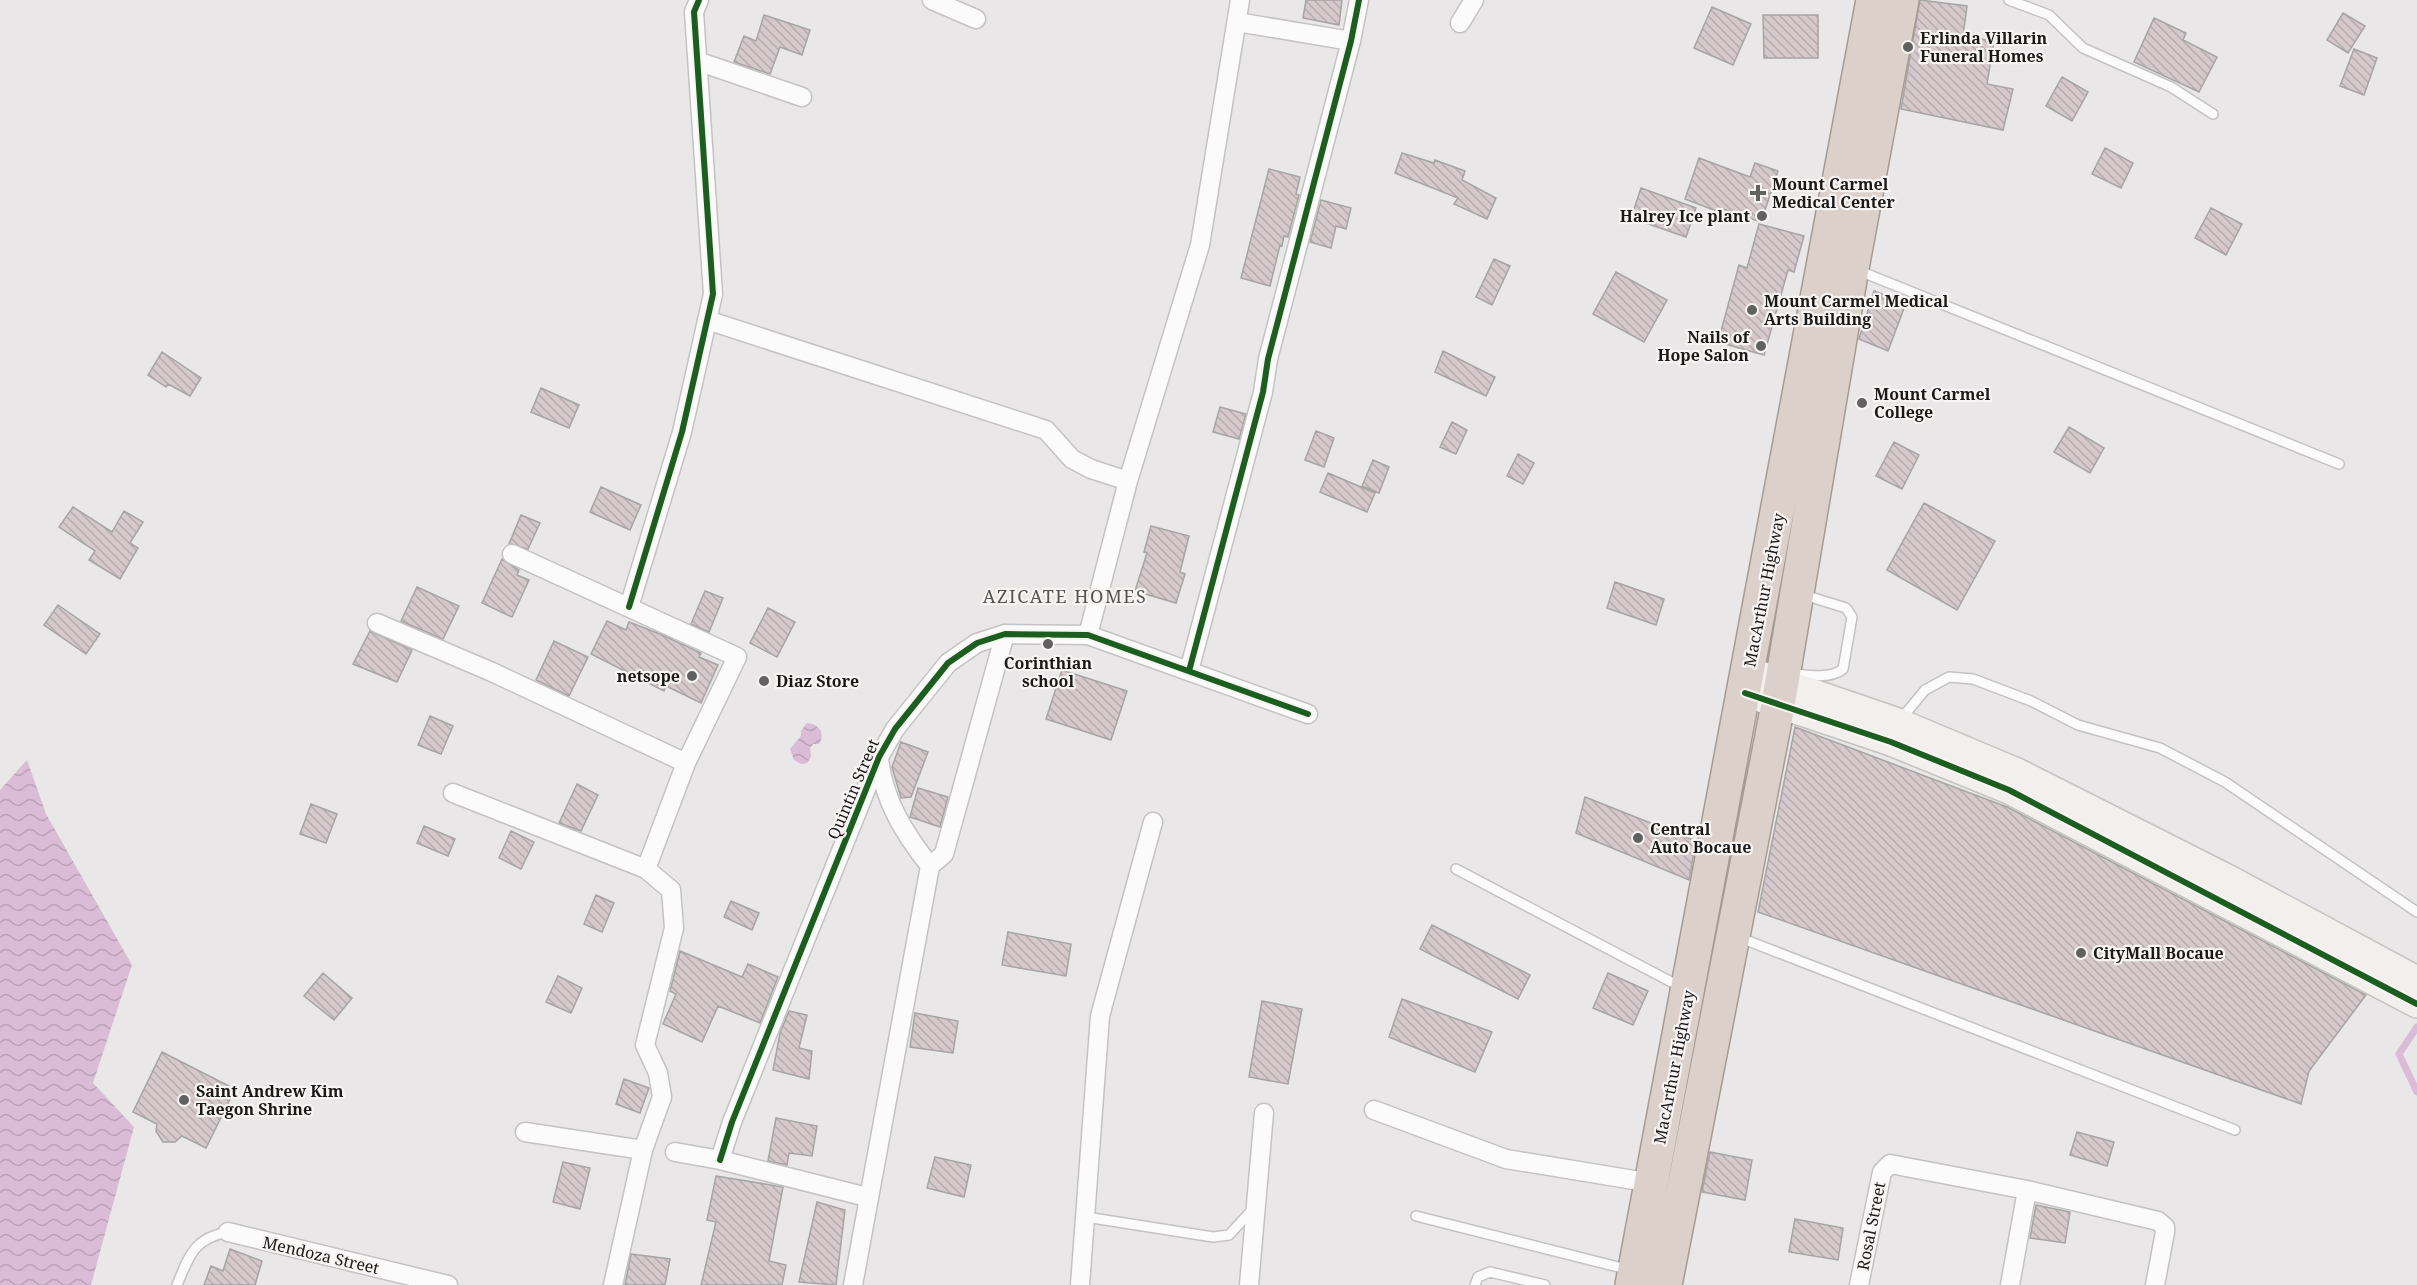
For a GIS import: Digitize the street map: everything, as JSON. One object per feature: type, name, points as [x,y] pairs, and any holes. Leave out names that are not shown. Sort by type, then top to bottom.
[{"type":"highway","name":"MacArthur Highway","points":[[1634,1278],[1873,0]]},
{"type":"highway","name":"MacArthur Highway","points":[[1665,1285],[1780,686],[1852,268],[1902,0]]},
{"type":"street","points":[[629,607],[682,432],[713,294],[694,12],[699,0]]},
{"type":"street","points":[[932,0],[976,19]]},
{"type":"street","points":[[1088,635],[1128,481],[1200,245],[1240,0]]},
{"type":"street","points":[[1190,671],[1263,392],[1269,359],[1351,41],[1359,0]]},
{"type":"street","points":[[1460,23],[1474,0]]},
{"type":"street","points":[[1237,22],[1351,41]]},
{"type":"street","points":[[699,62],[802,97]]},
{"type":"street","points":[[707,320],[1046,430],[1072,459],[1090,469],[1128,481]]},
{"type":"street","points":[[512,554],[737,657],[686,763],[646,869]]},
{"type":"street","points":[[377,623],[492,672],[686,763]]},
{"type":"street","points":[[853,1285],[867,1197],[930,867],[944,854],[1005,634]]},
{"type":"street","name":"Quintin Street","points":[[720,1160],[740,1101],[879,757],[901,720],[948,663],[977,643],[1005,634],[1088,635],[1308,714]]},
{"type":"street","points":[[1747,682],[1780,686],[1898,722],[2017,772],[2228,878],[2405,988]]},
{"type":"street","points":[[1780,686],[1892,742],[2008,790],[2405,988]]},
{"type":"street","points":[[879,757],[882,782],[904,833],[930,867]]},
{"type":"street","points":[[453,792],[646,869],[671,890],[674,928],[645,1046],[658,1073],[663,1097],[643,1150],[613,1285]]},
{"type":"street","points":[[1080,1285],[1100,1016],[1153,822]]},
{"type":"street","points":[[1374,1110],[1506,1159],[1652,1184]]},
{"type":"street","points":[[1250,1285],[1254,1207],[1264,1113]]},
{"type":"street","points":[[525,1132],[643,1150]]},
{"type":"street","points":[[675,1152],[720,1160],[867,1197]]},
{"type":"street","name":"Rosal Street","points":[[1860,1285],[1885,1167],[1895,1164],[2027,1190]]},
{"type":"street","points":[[2010,1285],[2027,1190],[2162,1223],[2165,1232],[2155,1285]]},
{"type":"street","name":"Mendoza Street","points":[[228,1232],[448,1285]]},
{"type":"lane","points":[[2009,0],[2049,15],[2063,25],[2073,40],[2083,48],[2171,87],[2212,114]]},
{"type":"lane","points":[[1852,268],[2339,464]]},
{"type":"lane","points":[[1780,686],[1816,675],[1837,673],[1843,669],[1852,617],[1846,608],[1796,593]]},
{"type":"lane","points":[[1898,722],[1925,690],[1949,677],[1973,679],[2031,701],[2078,725],[2160,748],[2225,782],[2417,912]]},
{"type":"lane","points":[[1456,869],[1673,981],[1688,991]]},
{"type":"lane","points":[[1733,935],[2235,1130]]},
{"type":"lane","points":[[1086,1217],[1214,1238],[1229,1235],[1254,1207]]},
{"type":"lane","points":[[1416,1216],[1634,1278]]},
{"type":"lane","points":[[177,1285],[190,1253],[213,1235],[228,1232]]},
{"type":"lane","points":[[1475,1285],[1478,1276],[1490,1272],[1545,1285]]},
{"type":"water","points":[[807,723],[818,727],[822,736],[819,744],[813,744],[810,748],[811,757],[807,763],[801,764],[794,760],[790,749],[801,736],[801,731]]},
{"type":"water","points":[[27,760],[46,814],[132,965],[93,1083],[134,1127],[91,1285],[0,1285],[0,790]]},
{"type":"building","points":[[1306,0],[1342,0],[1339,25],[1303,18]]},
{"type":"building","points":[[1920,0],[1967,6],[1963,36],[1994,41],[1987,84],[2013,89],[2003,130],[1901,109]]},
{"type":"building","points":[[1712,7],[1751,24],[1733,65],[1694,48]]},
{"type":"building","points":[[2343,13],[2365,26],[2348,53],[2327,40]]},
{"type":"building","points":[[764,15],[810,30],[802,55],[780,47],[770,74],[734,62],[744,36],[756,41]]},
{"type":"building","points":[[1763,15],[1818,15],[1818,58],[1764,58]]},
{"type":"building","points":[[2154,18],[2186,33],[2183,40],[2217,57],[2199,92],[2134,62]]},
{"type":"building","points":[[2354,49],[2377,58],[2364,95],[2340,86]]},
{"type":"building","points":[[2062,77],[2088,92],[2072,121],[2046,106]]},
{"type":"building","points":[[2105,148],[2133,163],[2121,188],[2092,174]]},
{"type":"building","points":[[1402,153],[1434,163],[1435,160],[1465,171],[1462,180],[1496,198],[1487,219],[1454,204],[1458,198],[1395,173]]},
{"type":"building","points":[[1699,158],[1750,177],[1755,163],[1778,171],[1761,222],[1720,208],[1719,212],[1685,199]]},
{"type":"building","points":[[1269,169],[1300,177],[1296,194],[1299,195],[1288,237],[1284,236],[1282,246],[1280,245],[1270,286],[1241,278]]},
{"type":"building","points":[[1641,188],[1696,208],[1686,237],[1631,218]]},
{"type":"building","points":[[1321,200],[1351,208],[1346,229],[1336,226],[1331,248],[1310,242]]},
{"type":"building","points":[[2211,208],[2242,224],[2226,255],[2195,238]]},
{"type":"building","name":"Mount Carmel Medical Arts Building","points":[[1759,224],[1804,236],[1794,272],[1788,270],[1764,355],[1718,342],[1739,265],[1747,268]]},
{"type":"building","points":[[1494,259],[1510,266],[1492,305],[1476,297]]},
{"type":"building","points":[[1616,272],[1667,300],[1644,342],[1593,314]]},
{"type":"building","points":[[1874,291],[1906,303],[1888,351],[1859,339]]},
{"type":"building","points":[[1443,351],[1495,377],[1486,396],[1435,372]]},
{"type":"building","points":[[162,352],[201,378],[190,396],[168,384],[166,387],[148,375]]},
{"type":"building","points":[[541,388],[579,405],[569,428],[531,412]]},
{"type":"building","points":[[1220,407],[1246,414],[1239,439],[1213,432]]},
{"type":"building","points":[[1452,422],[1467,430],[1456,454],[1440,447]]},
{"type":"building","points":[[2069,427],[2104,448],[2090,473],[2054,452]]},
{"type":"building","points":[[1316,431],[1334,438],[1324,467],[1305,460]]},
{"type":"building","points":[[1894,442],[1919,455],[1902,489],[1876,476]]},
{"type":"building","points":[[1518,454],[1534,463],[1523,484],[1507,476]]},
{"type":"building","points":[[1373,460],[1389,467],[1379,493],[1362,486]]},
{"type":"building","points":[[1328,473],[1375,493],[1367,512],[1320,492]]},
{"type":"building","points":[[601,487],[641,505],[630,530],[590,512]]},
{"type":"building","points":[[1924,503],[1995,541],[1957,610],[1887,570]]},
{"type":"building","points":[[73,507],[112,532],[124,511],[143,522],[130,543],[138,548],[120,579],[89,560],[95,551],[59,527]]},
{"type":"building","points":[[521,515],[540,523],[528,549],[509,544]]},
{"type":"building","points":[[1151,526],[1189,536],[1180,572],[1185,574],[1176,603],[1135,591],[1147,553],[1144,552]]},
{"type":"building","points":[[502,559],[519,570],[517,575],[529,580],[512,617],[482,603]]},
{"type":"building","points":[[1615,582],[1664,599],[1656,625],[1607,608]]},
{"type":"building","points":[[417,587],[459,606],[443,639],[401,621]]},
{"type":"building","points":[[705,591],[723,598],[709,632],[691,624]]},
{"type":"building","points":[[58,605],[100,634],[86,654],[44,625]]},
{"type":"building","points":[[768,608],[795,622],[777,657],[750,643]]},
{"type":"building","points":[[607,621],[626,630],[629,622],[660,634],[701,653],[699,657],[718,665],[701,703],[666,686],[664,691],[591,654]]},
{"type":"building","points":[[370,631],[412,650],[397,682],[353,664]]},
{"type":"building","points":[[554,641],[588,657],[569,696],[536,680]]},
{"type":"building","points":[[1062,670],[1127,691],[1111,740],[1046,719]]},
{"type":"building","points":[[430,716],[453,726],[441,754],[418,745]]},
{"type":"building","name":"CityMall Bocaue","points":[[1795,727],[2007,807],[2366,995],[2309,1071],[2301,1104],[1758,912]]},
{"type":"building","points":[[901,742],[928,752],[911,797],[901,798],[892,767]]},
{"type":"building","points":[[577,784],[598,795],[581,831],[559,823]]},
{"type":"building","points":[[918,788],[948,797],[940,827],[910,817]]},
{"type":"building","name":"Central Auto Bocaue","points":[[1585,797],[1696,841],[1689,880],[1576,833]]},
{"type":"building","points":[[311,804],[337,814],[326,843],[300,834]]},
{"type":"building","points":[[424,826],[455,839],[448,856],[417,843]]},
{"type":"building","points":[[511,831],[534,842],[521,869],[499,858]]},
{"type":"building","points":[[596,895],[614,903],[602,932],[584,924]]},
{"type":"building","points":[[731,901],[759,913],[752,930],[724,917]]},
{"type":"building","points":[[1432,925],[1530,975],[1518,999],[1420,949]]},
{"type":"building","points":[[1008,932],[1071,944],[1066,976],[1002,965]]},
{"type":"building","points":[[680,951],[742,977],[748,964],[778,977],[760,1023],[718,1006],[702,1042],[663,1024],[676,994],[670,991]]},
{"type":"building","points":[[323,973],[352,998],[334,1020],[304,996]]},
{"type":"building","points":[[1608,973],[1648,991],[1633,1025],[1593,1008]]},
{"type":"building","points":[[558,976],[582,988],[571,1013],[546,1002]]},
{"type":"building","points":[[1402,999],[1492,1032],[1475,1072],[1389,1037]]},
{"type":"building","points":[[1262,1001],[1302,1009],[1288,1084],[1249,1077]]},
{"type":"building","points":[[789,1011],[807,1015],[799,1048],[812,1051],[809,1079],[773,1070],[780,1033]]},
{"type":"building","points":[[915,1013],[958,1021],[953,1053],[910,1047]]},
{"type":"building","name":"Saint Andrew Kim Taegon Shrine","points":[[162,1052],[235,1089],[206,1148],[182,1136],[175,1142],[163,1142],[156,1131],[157,1124],[133,1112]]},
{"type":"building","points":[[624,1079],[649,1088],[640,1113],[616,1104]]},
{"type":"building","points":[[776,1118],[817,1126],[812,1156],[789,1153],[787,1165],[768,1161]]},
{"type":"building","points":[[2077,1132],[2114,1142],[2107,1166],[2070,1155]]},
{"type":"building","points":[[1710,1152],[1752,1160],[1745,1200],[1702,1192]]},
{"type":"building","points":[[935,1157],[971,1165],[964,1197],[927,1188]]},
{"type":"building","points":[[563,1162],[590,1168],[580,1209],[553,1202]]},
{"type":"building","points":[[716,1176],[783,1187],[769,1261],[786,1265],[782,1285],[701,1285],[716,1222],[707,1220]]},
{"type":"building","points":[[817,1202],[845,1210],[836,1285],[799,1282]]},
{"type":"building","points":[[2036,1205],[2070,1212],[2065,1243],[2030,1238]]},
{"type":"building","points":[[1795,1219],[1843,1228],[1838,1260],[1789,1252]]},
{"type":"building","points":[[230,1249],[262,1261],[255,1285],[204,1285],[211,1266],[223,1271]]},
{"type":"building","points":[[631,1254],[670,1259],[665,1285],[625,1285]]},
{"type":"waterway","points":[[2417,1027],[2399,1054],[2417,1092]]},
{"type":"cycle path","points":[[629,607],[682,432],[713,294],[694,12],[699,0]]},
{"type":"cycle path","points":[[1189,671],[1263,392],[1268,359],[1351,41],[1359,0]]},
{"type":"cycle path","points":[[720,1160],[732,1122],[879,757],[895,729],[948,663],[977,643],[1005,634],[1088,635],[1308,714]]},
{"type":"cycle path","points":[[1745,693],[1891,742],[2009,790],[2417,1004]]},
{"type":"place","name":"Erlinda Villarin Funeral Homes","points":[[1908,47]]},
{"type":"place","name":"Mount Carmel Medical Center","points":[[1758,193]]},
{"type":"place","name":"Halrey Ice plant","points":[[1762,216]]},
{"type":"place","name":"Mount Carmel Medical Arts Building","points":[[1752,310]]},
{"type":"place","name":"Nails of Hope Salon","points":[[1761,346]]},
{"type":"place","name":"Mount Carmel College","points":[[1862,403]]},
{"type":"place","name":"Corinthian school","points":[[1048,644]]},
{"type":"place","name":"netsope","points":[[692,676]]},
{"type":"place","name":"Diaz Store","points":[[764,681]]},
{"type":"place","name":"Central Auto Bocaue","points":[[1638,838]]},
{"type":"place","name":"CityMall Bocaue","points":[[2081,953]]},
{"type":"place","name":"Saint Andrew Kim Taegon Shrine","points":[[184,1100]]},
{"type":"district","name":"AZICATE HOMES","points":[[1065,596]]}]
